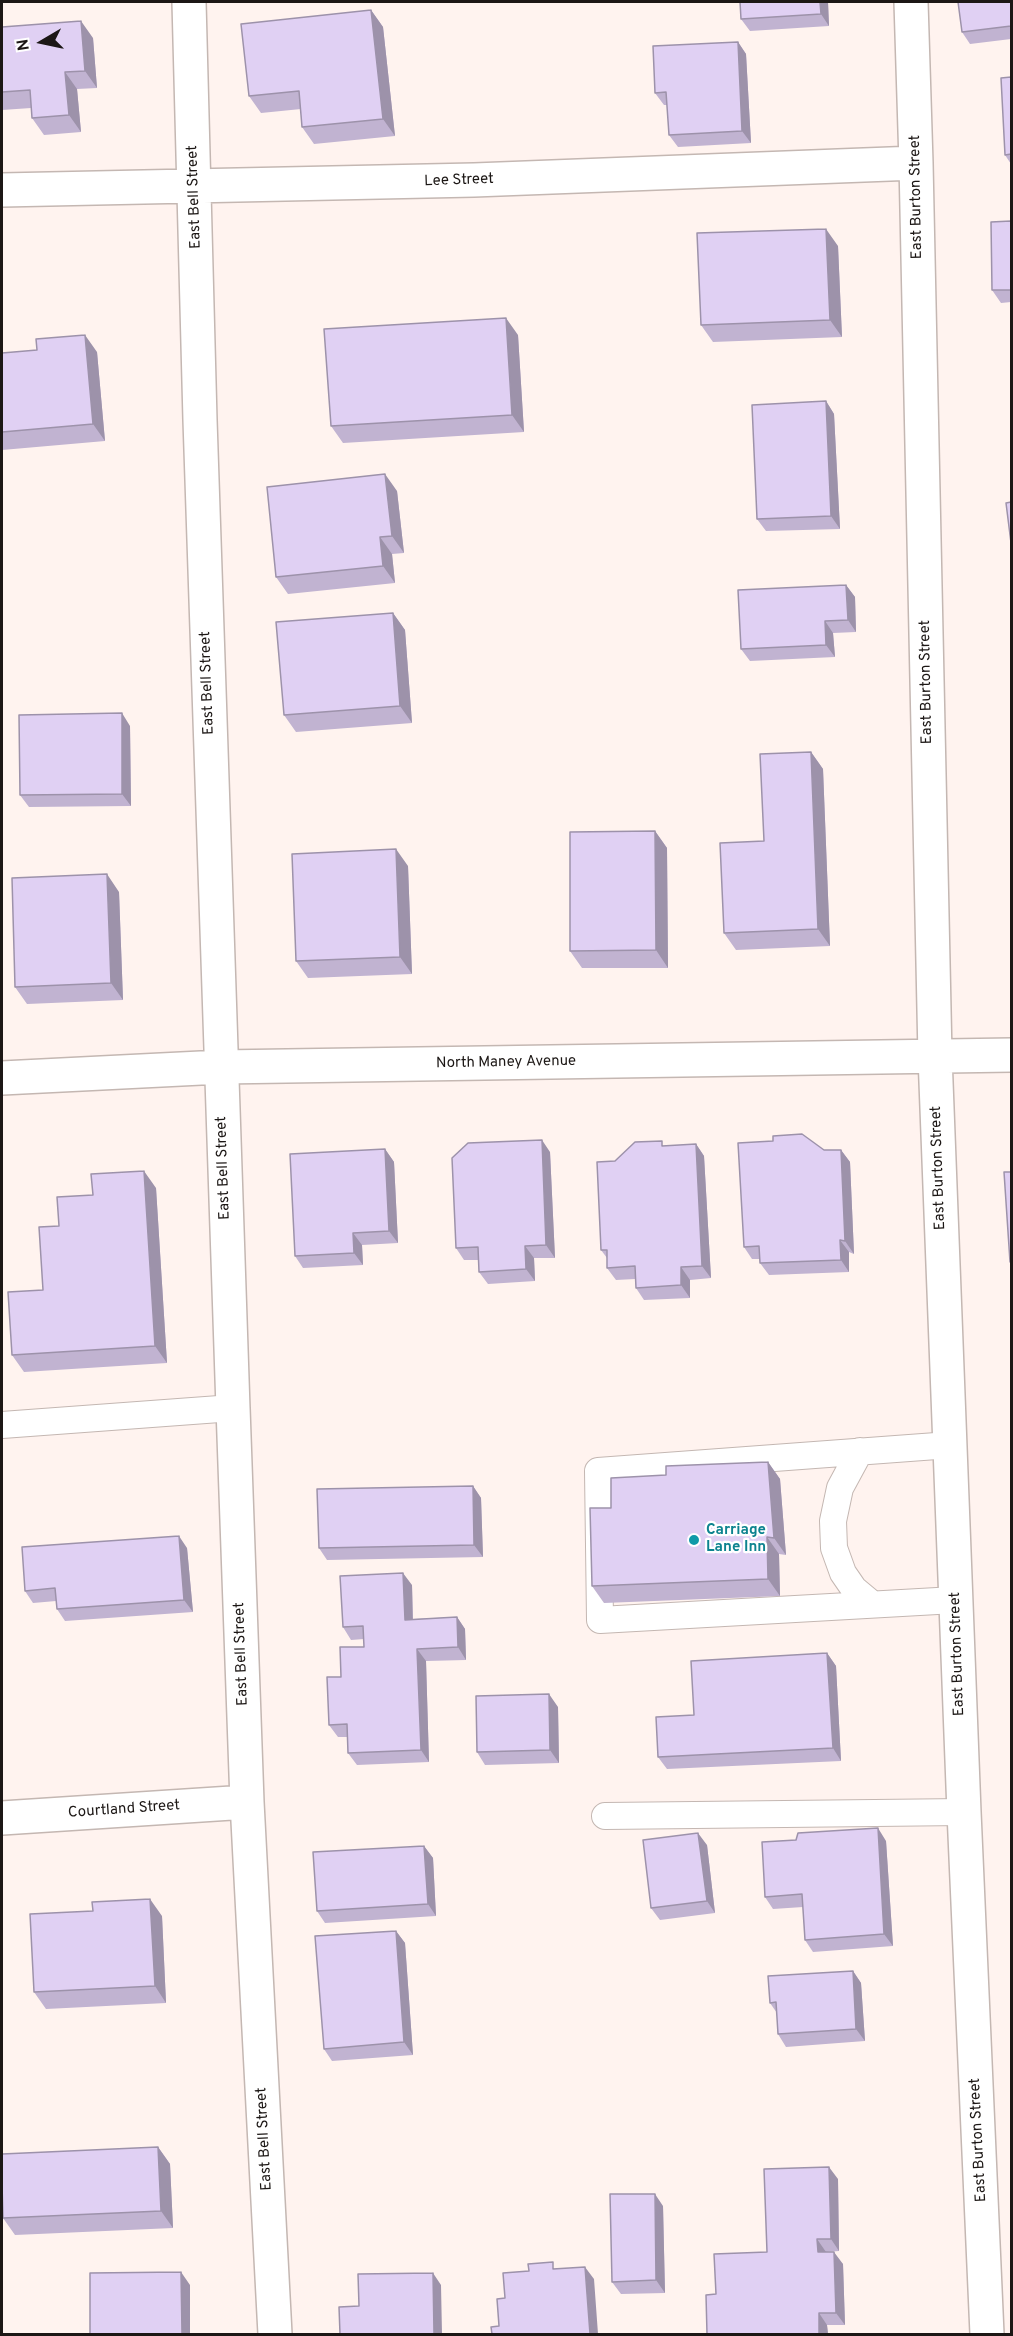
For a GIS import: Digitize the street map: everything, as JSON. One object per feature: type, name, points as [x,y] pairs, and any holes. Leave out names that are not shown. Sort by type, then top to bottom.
[{"type":"street","name":"East Bell Street","points":[[189,2],[200,432],[247,1802],[275,2334]]},
{"type":"street","name":"East Burton Street","points":[[910,2],[916,163],[935,1056],[955,1600],[987,2334]]},
{"type":"street","name":"Lee Street","points":[[2,190],[474,180],[916,163]]},
{"type":"street","name":"North Maney Avenue","points":[[2,1078],[221,1067],[1011,1055]]},
{"type":"street","name":"Courtland Street","points":[[2,1818],[247,1802]]},
{"type":"lane","points":[[2,1425],[233,1408]]},
{"type":"lane","points":[[950,1445],[597,1471],[600,1620],[955,1600]]},
{"type":"lane","points":[[860,1451],[840,1488],[833,1521],[834,1548],[843,1573],[854,1588],[872,1604]]},
{"type":"lane","points":[[604,1816],[964,1812]]},
{"type":"building","points":[[740,2],[820,2],[821,14],[741,19]]},
{"type":"building","points":[[958,2],[1011,2],[1011,26],[962,32]]},
{"type":"building","points":[[371,10],[383,119],[302,127],[299,91],[249,96],[241,24]]},
{"type":"building","points":[[81,21],[85,71],[65,72],[69,115],[32,118],[30,90],[2,92],[2,27]]},
{"type":"building","points":[[738,42],[742,131],[669,135],[666,92],[655,93],[653,46]]},
{"type":"building","points":[[1011,77],[1011,154],[1005,155],[1001,78]]},
{"type":"building","points":[[1011,221],[1011,290],[992,290],[991,222]]},
{"type":"building","points":[[826,229],[830,320],[701,325],[697,233]]},
{"type":"building","points":[[506,318],[512,415],[331,426],[324,329]]},
{"type":"building","points":[[85,335],[93,424],[2,432],[2,353],[37,350],[36,339]]},
{"type":"building","points":[[826,401],[831,516],[757,519],[752,405]]},
{"type":"building","points":[[385,474],[392,536],[380,537],[383,566],[276,577],[267,487]]},
{"type":"building","points":[[1011,502],[1011,543],[1006,503]]},
{"type":"building","points":[[846,585],[848,620],[825,621],[826,645],[741,649],[738,590]]},
{"type":"building","points":[[393,613],[400,706],[284,715],[276,622]]},
{"type":"building","points":[[122,713],[122,794],[20,795],[19,715]]},
{"type":"building","points":[[811,752],[818,929],[724,933],[720,843],[764,841],[760,754]]},
{"type":"building","points":[[655,831],[656,950],[570,951],[570,832]]},
{"type":"building","points":[[396,849],[400,957],[296,961],[292,854]]},
{"type":"building","points":[[107,874],[111,983],[15,987],[12,878]]},
{"type":"building","points":[[802,1134],[824,1150],[841,1150],[845,1241],[840,1240],[841,1260],[760,1263],[759,1246],[744,1247],[738,1143],[773,1141],[773,1136]]},
{"type":"building","points":[[542,1140],[546,1245],[525,1246],[526,1269],[479,1272],[478,1247],[456,1248],[452,1158],[468,1143]]},
{"type":"building","points":[[662,1141],[662,1146],[696,1144],[702,1266],[681,1267],[681,1285],[636,1288],[635,1266],[607,1268],[607,1250],[601,1250],[597,1162],[615,1161],[635,1142]]},
{"type":"building","points":[[385,1149],[389,1231],[353,1233],[354,1253],[295,1256],[290,1154]]},
{"type":"building","points":[[144,1171],[155,1346],[12,1355],[8,1292],[43,1290],[39,1227],[59,1226],[57,1197],[93,1195],[91,1174]]},
{"type":"building","points":[[1004,1172],[1011,1172],[1011,1262],[1010,1262]]},
{"type":"building","name":"Carriage Lane Inn","points":[[768,1462],[774,1538],[767,1537],[768,1579],[592,1586],[590,1508],[611,1508],[611,1478],[666,1475],[666,1466]]},
{"type":"building","points":[[473,1486],[474,1545],[319,1548],[317,1489]]},
{"type":"building","points":[[179,1536],[184,1600],[57,1609],[55,1588],[25,1591],[22,1547]]},
{"type":"building","points":[[403,1573],[405,1620],[457,1617],[458,1647],[417,1649],[421,1750],[348,1753],[347,1724],[329,1725],[327,1677],[341,1677],[340,1647],[364,1647],[363,1626],[343,1627],[340,1576]]},
{"type":"building","points":[[827,1653],[833,1748],[658,1757],[656,1717],[694,1715],[691,1661]]},
{"type":"building","points":[[549,1694],[550,1750],[477,1752],[476,1696]]},
{"type":"building","points":[[878,1828],[884,1934],[805,1940],[802,1894],[765,1897],[762,1842],[796,1840],[798,1833]]},
{"type":"building","points":[[698,1833],[707,1901],[651,1908],[643,1840]]},
{"type":"building","points":[[424,1846],[428,1904],[317,1911],[313,1852]]},
{"type":"building","points":[[150,1899],[155,1986],[34,1992],[30,1914],[93,1911],[92,1902]]},
{"type":"building","points":[[396,1931],[404,2042],[324,2049],[315,1936]]},
{"type":"building","points":[[853,1971],[856,2029],[778,2034],[776,2002],[770,2003],[768,1976]]},
{"type":"building","points":[[158,2147],[161,2211],[3,2218],[2,2154]]},
{"type":"building","points":[[829,2167],[831,2239],[817,2239],[818,2252],[834,2252],[836,2313],[819,2313],[819,2334],[707,2334],[706,2295],[716,2294],[714,2254],[767,2252],[764,2169]]},
{"type":"building","points":[[610,2194],[655,2194],[656,2280],[612,2282]]},
{"type":"building","points":[[553,2262],[553,2269],[585,2267],[590,2334],[492,2334],[491,2327],[499,2326],[497,2299],[505,2298],[503,2273],[529,2271],[528,2264]]},
{"type":"building","points":[[181,2272],[182,2334],[90,2334],[90,2273]]},
{"type":"building","points":[[433,2273],[434,2334],[340,2334],[339,2307],[359,2306],[358,2274]]},
{"type":"place","name":"Carriage Lane Inn","points":[[694,1540]]}]
